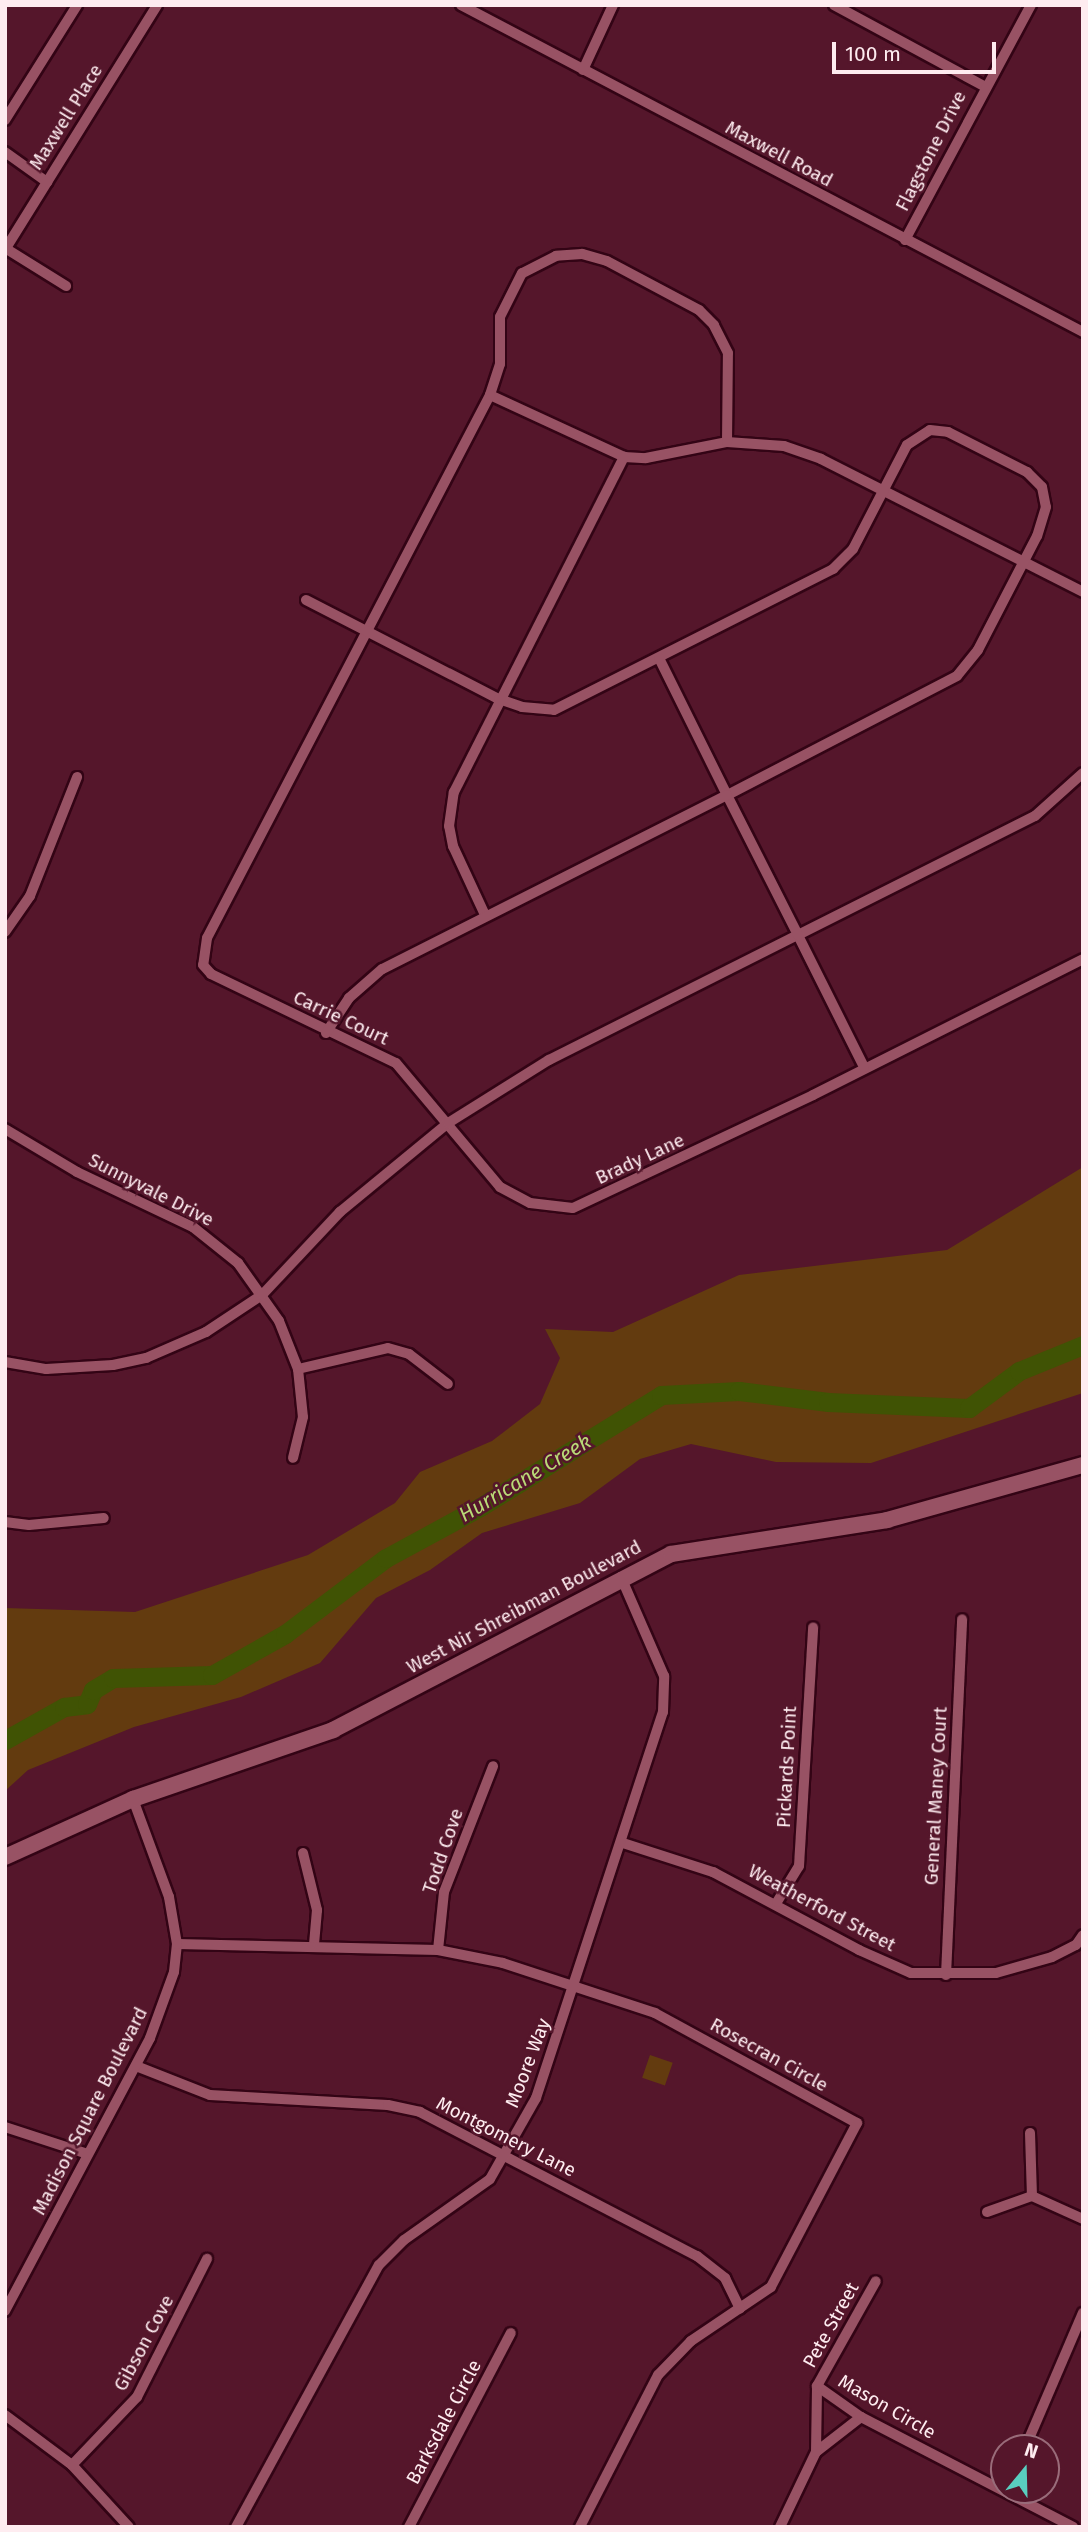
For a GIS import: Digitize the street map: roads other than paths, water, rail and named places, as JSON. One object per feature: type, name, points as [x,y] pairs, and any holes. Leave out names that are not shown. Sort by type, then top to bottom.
[{"type":"main road","name":"West Nir Shreibman Boulevard","points":[[5,1857],[134,1799],[333,1730],[621,1577],[671,1554],[721,1543],[887,1520],[1083,1465]]},
{"type":"street","points":[[5,120],[77,5]]},
{"type":"street","name":"Maxwell Place","points":[[6,248],[157,5]]},
{"type":"street","name":"Maxwell Road","points":[[461,5],[1083,331]]},
{"type":"street","points":[[583,70],[613,5]]},
{"type":"street","points":[[834,5],[984,86]]},
{"type":"street","name":"Flagstone Drive","points":[[905,240],[984,86],[1031,5]]},
{"type":"street","points":[[5,152],[47,182]]},
{"type":"street","points":[[6,248],[66,286]]},
{"type":"street","points":[[366,632],[490,395],[500,364],[500,317],[509,291],[522,273],[535,266],[556,256],[582,254],[607,261],[699,310],[714,325],[728,353],[727,442]]},
{"type":"street","points":[[490,395],[624,457],[646,458],[727,442],[784,446],[821,459],[1083,592]]},
{"type":"street","points":[[306,600],[499,699],[522,708],[554,710],[833,569],[853,549],[916,436],[930,430],[948,432],[1027,472],[1042,487],[1046,507],[1023,563],[978,650],[957,676],[382,969],[349,998],[326,1033]]},
{"type":"street","points":[[485,915],[459,863],[449,826],[454,792],[624,457]]},
{"type":"street","name":"Carrie Court","points":[[366,632],[207,937],[203,965],[211,974],[326,1033],[396,1063],[448,1123]]},
{"type":"street","points":[[659,658],[864,1067]]},
{"type":"street","points":[[5,1362],[83,1368],[146,1358],[206,1332],[262,1295],[340,1212],[448,1123],[549,1060],[1035,816],[1083,773]]},
{"type":"street","points":[[5,932],[30,897],[77,777]]},
{"type":"street","name":"Brady Lane","points":[[448,1123],[472,1159],[500,1187],[530,1203],[573,1208],[632,1184],[1083,958]]},
{"type":"street","name":"Sunnyvale Drive","points":[[5,1129],[77,1172],[192,1227],[238,1263],[262,1295],[290,1344],[298,1369],[303,1416],[293,1458]]},
{"type":"street","points":[[298,1369],[388,1348],[409,1354],[449,1384]]},
{"type":"street","points":[[5,1522],[29,1525],[104,1518]]},
{"type":"street","name":"Moore Way","points":[[236,2527],[379,2265],[404,2240],[490,2179],[505,2157],[536,2098],[623,1843],[663,1712],[664,1676],[621,1577]]},
{"type":"street","name":"General Maney Court","points":[[946,1975],[962,1619]]},
{"type":"street","name":"Pickards Point","points":[[777,1902],[799,1866],[813,1627]]},
{"type":"street","name":"Todd Cove","points":[[438,1950],[444,1892],[492,1766]]},
{"type":"street","name":"Madison Square Boulevard","points":[[5,2311],[135,2066],[166,2001],[177,1944],[169,1897],[134,1799]]},
{"type":"street","name":"Weatherford Street","points":[[623,1843],[713,1872],[777,1902],[859,1950],[911,1973],[996,1973],[1052,1957],[1076,1945],[1083,1935]]},
{"type":"street","points":[[303,1853],[317,1910],[314,1946]]},
{"type":"street","name":"Rosecran Circle","points":[[177,1944],[438,1950],[503,1963],[655,2013],[856,2123],[771,2287],[691,2342],[658,2375],[580,2527]]},
{"type":"street","name":"Montgomery Lane","points":[[135,2066],[210,2095],[388,2105],[419,2112],[697,2256],[725,2278],[740,2309]]},
{"type":"street","points":[[5,2127],[88,2154]]},
{"type":"street","points":[[1030,2133],[1032,2196]]},
{"type":"street","points":[[987,2212],[1032,2196],[1083,2220]]},
{"type":"street","name":"Gibson Cove","points":[[72,2465],[137,2397],[207,2259]]},
{"type":"street","name":"Pete Street","points":[[817,2386],[876,2281]]},
{"type":"street","points":[[1031,2434],[1083,2313]]},
{"type":"street","name":"Barksdale Circle","points":[[409,2527],[511,2333]]},
{"type":"street","name":"Mason Circle","points":[[817,2386],[861,2417],[990,2482]]},
{"type":"street","name":"Mason Circle","points":[[780,2527],[816,2452],[817,2386]]},
{"type":"street","points":[[5,2415],[72,2465],[129,2527]]},
{"type":"street","points":[[816,2452],[861,2417]]},
{"type":"street","name":"Mason Circle","points":[[1031,2504],[1073,2527]]},
{"type":"waterway","name":"Hurricane Creek","points":[[5,1740],[64,1707],[87,1704],[93,1690],[113,1678],[212,1675],[285,1634],[386,1558],[480,1507],[661,1395],[739,1391],[828,1402],[969,1408],[1019,1371],[1083,1345]]}]
